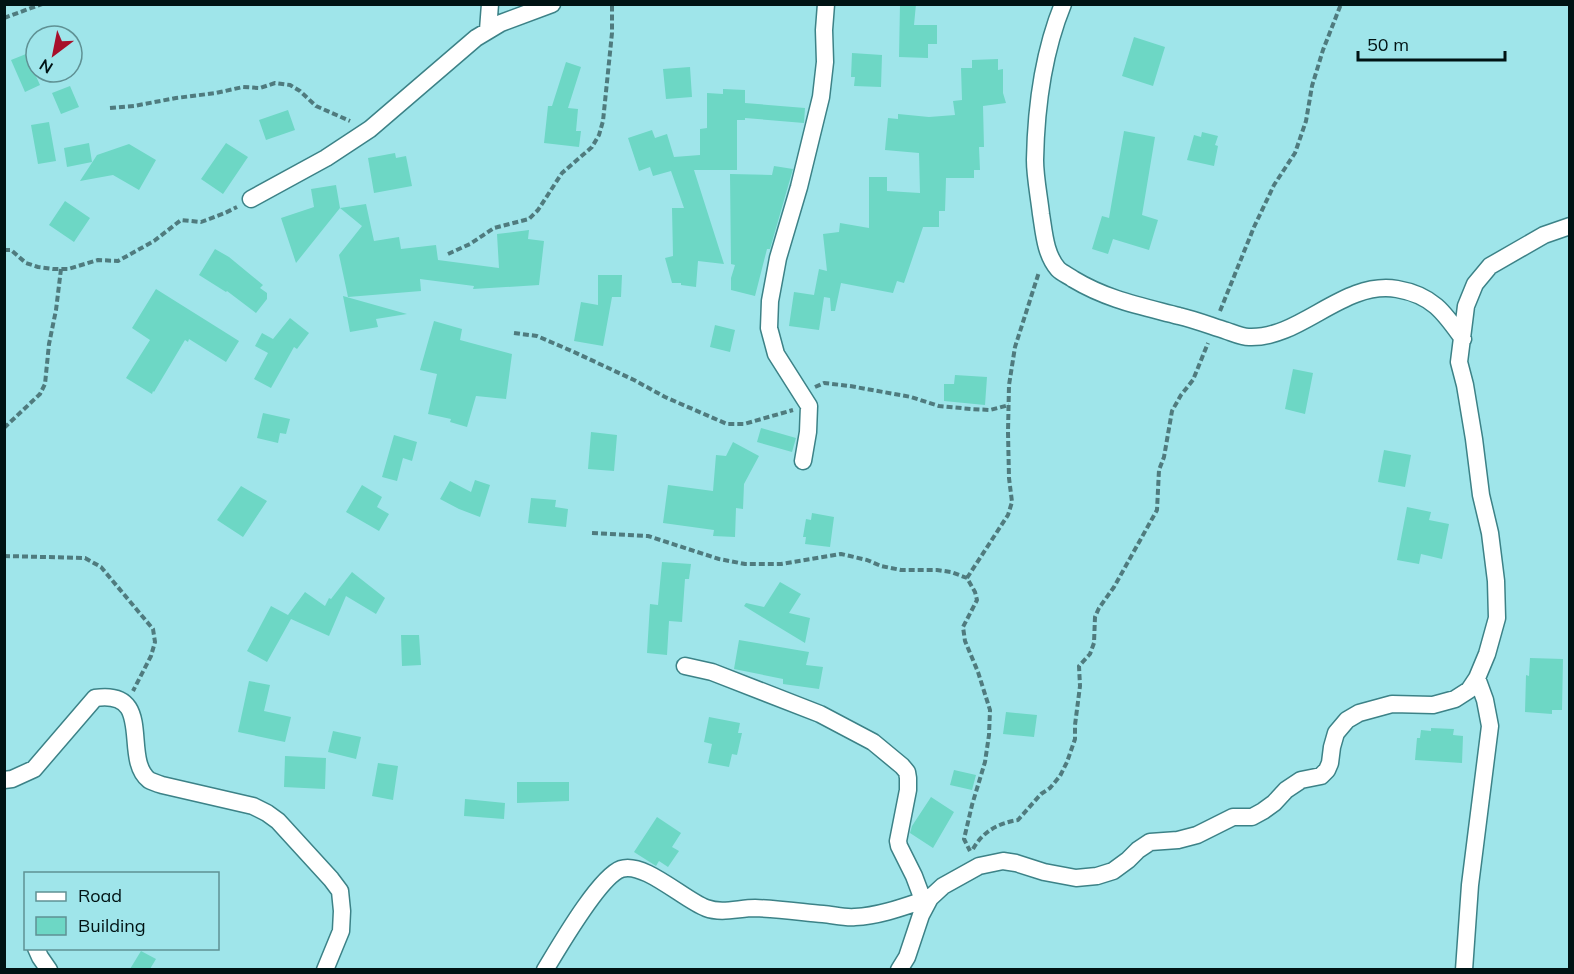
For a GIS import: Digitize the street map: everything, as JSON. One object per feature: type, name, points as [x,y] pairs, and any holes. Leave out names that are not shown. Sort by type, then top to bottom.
[{"type":"street","points":[[488,30],[490,4]]},
{"type":"street","points":[[251,199],[326,158],[370,129],[488,30],[552,4]]},
{"type":"street","points":[[803,461],[808,432],[805,400],[777,354],[769,328],[770,300],[778,258],[799,187],[821,97],[825,62],[826,4]]},
{"type":"street","points":[[1063,5],[1045,61],[1035,162],[1046,248],[1058,269],[1112,299],[1193,319],[1248,337],[1282,331],[1343,300],[1369,290],[1396,289],[1424,297],[1443,311],[1462,339]]},
{"type":"street","points":[[545,969],[582,911],[613,873],[623,868],[642,870],[690,900],[718,911],[754,908],[853,917],[880,914],[926,899],[943,886],[990,862],[1016,863],[1044,872],[1076,878],[1097,876],[1113,871],[1150,842],[1178,840],[1197,835],[1233,818],[1251,817],[1274,803],[1286,790],[1301,780],[1321,776],[1330,763],[1336,733],[1347,720],[1359,713],[1392,704],[1433,705],[1455,699],[1469,690],[1487,654],[1497,618],[1496,581],[1490,533],[1481,495],[1465,385],[1459,362],[1466,306],[1475,284],[1490,266],[1544,235],[1569,226]]},
{"type":"street","points":[[685,666],[712,672],[820,714],[873,742],[907,772],[908,790],[898,841],[926,899],[908,957],[899,969]]},
{"type":"street","points":[[1464,969],[1470,885],[1491,726],[1477,678]]},
{"type":"street","points":[[4,780],[12,779],[34,769],[95,698],[117,698],[126,705],[131,714],[138,761],[149,780],[253,806],[267,813],[278,821],[332,879],[340,891],[341,931],[325,969]]},
{"type":"street","points":[[37,950],[49,969]]},
{"type":"path","points":[[4,18],[42,4]]},
{"type":"path","points":[[448,254],[470,244],[494,228],[530,219],[562,173],[592,147],[603,121],[612,33],[612,4]]},
{"type":"path","points":[[592,533],[648,536],[719,559],[745,564],[781,564],[841,554],[901,570],[937,570],[967,578],[977,600],[963,627],[965,641],[990,710],[985,762],[964,839],[970,853],[985,833],[1004,822],[1018,820],[1041,794],[1050,788],[1060,776],[1067,762],[1076,739],[1075,725],[1080,686],[1079,666],[1090,654],[1094,644],[1095,617],[1131,560],[1157,510],[1159,470],[1164,457],[1173,411],[1193,380],[1254,227],[1274,185],[1295,153],[1306,121],[1312,86],[1320,59],[1341,4]]},
{"type":"path","points":[[110,108],[243,87],[260,88],[275,83],[291,85],[316,106],[370,129]]},
{"type":"path","points":[[4,250],[11,250],[26,263],[38,267],[68,269],[98,260],[118,261],[154,241],[181,220],[201,222],[225,213],[251,199]]},
{"type":"path","points":[[967,578],[1008,515],[1012,502],[1009,478],[1009,384],[1015,347],[1046,248]]},
{"type":"path","points":[[4,428],[40,394],[45,384],[61,269]]},
{"type":"path","points":[[514,333],[537,336],[727,424],[744,424],[805,400],[824,383],[911,397],[939,406],[990,410],[1008,405]]},
{"type":"path","points":[[4,556],[85,558],[101,567],[153,629],[155,642],[153,649],[126,705]]},
{"type":"building","points":[[900,4],[916,4],[914,25],[937,25],[937,44],[928,44],[928,58],[899,57]]},
{"type":"building","points":[[1134,37],[1165,47],[1153,86],[1122,76]]},
{"type":"building","points":[[852,53],[882,55],[881,87],[854,86],[855,77],[851,77]]},
{"type":"building","points":[[24,55],[24,84],[40,85],[25,92],[11,60]]},
{"type":"building","points":[[998,59],[998,70],[1003,69],[1003,93],[1006,103],[983,106],[984,147],[979,147],[980,170],[974,170],[974,178],[946,178],[945,211],[939,211],[939,227],[923,227],[904,283],[897,281],[893,293],[841,283],[835,311],[831,311],[830,298],[824,297],[819,330],[789,326],[794,292],[814,295],[819,269],[827,271],[823,234],[839,232],[840,223],[869,228],[869,177],[887,177],[887,191],[920,193],[919,153],[885,150],[888,118],[898,119],[898,114],[929,117],[955,115],[953,101],[962,100],[961,68],[972,68],[972,60]]},
{"type":"building","points":[[566,62],[581,67],[568,108],[578,109],[576,131],[581,131],[579,147],[544,143],[548,106],[552,106]]},
{"type":"building","points":[[690,67],[692,97],[666,99],[663,69]]},
{"type":"building","points":[[70,86],[79,107],[61,114],[52,93]]},
{"type":"building","points":[[723,89],[745,90],[745,103],[805,108],[804,123],[745,118],[745,120],[737,120],[737,170],[694,170],[724,264],[698,261],[696,287],[672,283],[665,258],[673,256],[672,208],[684,208],[671,171],[653,176],[650,167],[639,171],[628,138],[652,130],[655,138],[667,134],[674,157],[700,155],[700,129],[707,128],[707,93],[723,94]]},
{"type":"building","points":[[288,110],[295,130],[266,140],[259,120]]},
{"type":"building","points":[[49,122],[56,161],[38,164],[31,125]]},
{"type":"building","points":[[1124,131],[1155,137],[1142,215],[1158,220],[1149,250],[1113,239],[1108,254],[1092,249],[1102,216],[1109,218]]},
{"type":"building","points":[[1202,132],[1218,136],[1214,166],[1187,160],[1194,135],[1201,137]]},
{"type":"building","points":[[89,143],[92,162],[67,167],[64,148]]},
{"type":"building","points":[[226,143],[248,157],[223,194],[201,179]]},
{"type":"building","points":[[129,144],[156,160],[139,190],[113,175],[80,181],[97,155]]},
{"type":"building","points":[[395,153],[396,158],[406,156],[412,186],[374,193],[368,158]]},
{"type":"building","points":[[774,166],[793,169],[770,249],[767,249],[755,296],[731,290],[731,278],[735,265],[731,264],[730,174],[772,175]]},
{"type":"building","points":[[336,185],[340,208],[296,263],[281,218],[314,207],[311,189]]},
{"type":"building","points":[[65,201],[90,218],[74,242],[49,225]]},
{"type":"building","points":[[366,204],[374,241],[399,237],[401,249],[436,245],[438,260],[499,268],[497,234],[529,230],[528,239],[544,241],[539,285],[473,289],[474,286],[420,279],[421,291],[348,297],[339,255],[362,226],[340,208]]},
{"type":"building","points":[[215,249],[229,257],[263,285],[260,288],[267,293],[267,299],[256,313],[227,291],[199,275]]},
{"type":"building","points":[[598,275],[622,275],[621,297],[612,297],[603,346],[574,341],[581,302],[598,305]]},
{"type":"building","points":[[156,289],[239,341],[226,362],[189,339],[188,342],[185,340],[152,394],[126,378],[150,340],[132,328]]},
{"type":"building","points":[[343,296],[407,314],[376,319],[378,327],[350,332]]},
{"type":"building","points":[[290,318],[309,333],[297,349],[294,347],[271,388],[254,379],[268,353],[255,346],[262,333],[273,339]]},
{"type":"building","points":[[434,321],[462,329],[460,340],[512,354],[506,399],[476,396],[467,427],[450,422],[451,419],[428,414],[437,374],[420,370]]},
{"type":"building","points":[[715,325],[735,330],[730,352],[710,347]]},
{"type":"building","points":[[1293,369],[1313,373],[1305,414],[1285,409]]},
{"type":"building","points":[[955,375],[987,377],[985,405],[944,401],[944,384],[954,384]]},
{"type":"building","points":[[263,413],[290,419],[286,434],[280,433],[278,443],[257,438]]},
{"type":"building","points":[[761,428],[796,438],[792,452],[757,442]]},
{"type":"building","points":[[591,432],[617,435],[614,471],[588,469]]},
{"type":"building","points":[[394,435],[417,442],[412,461],[403,458],[397,481],[382,477]]},
{"type":"building","points":[[733,442],[759,456],[744,484],[743,509],[736,508],[735,537],[713,536],[714,530],[663,523],[668,485],[713,491],[716,455],[726,456]]},
{"type":"building","points":[[1384,450],[1411,455],[1405,487],[1378,482]]},
{"type":"building","points":[[475,480],[490,485],[480,517],[440,499],[450,481],[471,492]]},
{"type":"building","points":[[362,485],[382,497],[377,507],[389,514],[379,531],[346,512]]},
{"type":"building","points":[[241,486],[267,501],[243,537],[217,520]]},
{"type":"building","points":[[531,498],[556,500],[555,507],[568,509],[566,527],[528,523]]},
{"type":"building","points":[[1407,507],[1431,512],[1429,520],[1449,524],[1442,559],[1421,554],[1419,564],[1397,560]]},
{"type":"building","points":[[812,513],[834,517],[830,547],[805,544],[806,537],[803,537],[806,519],[811,520]]},
{"type":"building","points":[[662,562],[691,564],[689,579],[685,579],[682,622],[669,621],[667,655],[647,653],[650,604],[658,605]]},
{"type":"building","points":[[352,572],[385,598],[376,614],[346,596],[329,636],[291,619],[267,662],[247,651],[271,606],[288,615],[305,592],[325,606],[329,598],[331,599]]},
{"type":"building","points":[[780,582],[801,594],[789,613],[810,618],[805,643],[744,606],[746,603],[764,607]]},
{"type":"building","points":[[401,635],[419,635],[421,665],[402,666]]},
{"type":"building","points":[[739,640],[809,652],[806,665],[823,667],[819,689],[783,684],[783,679],[734,669]]},
{"type":"building","points":[[1530,658],[1563,659],[1562,710],[1552,710],[1552,714],[1525,712],[1526,675],[1529,676]]},
{"type":"building","points":[[249,681],[270,685],[264,711],[291,717],[285,742],[238,732]]},
{"type":"building","points":[[1006,712],[1037,715],[1034,737],[1003,734]]},
{"type":"building","points":[[709,717],[740,723],[738,733],[742,733],[737,755],[732,754],[729,767],[708,763],[712,744],[704,742]]},
{"type":"building","points":[[1431,728],[1454,729],[1453,735],[1463,736],[1462,763],[1415,760],[1417,738],[1420,738],[1421,730],[1431,731]]},
{"type":"building","points":[[333,731],[361,737],[356,759],[328,752]]},
{"type":"building","points":[[285,756],[326,758],[325,789],[284,787]]},
{"type":"building","points":[[378,763],[398,766],[393,800],[372,796]]},
{"type":"building","points":[[954,770],[976,775],[972,790],[950,785]]},
{"type":"building","points":[[517,782],[569,782],[569,801],[517,803]]},
{"type":"building","points":[[931,797],[954,812],[933,848],[910,833]]},
{"type":"building","points":[[465,799],[505,803],[504,819],[464,816]]},
{"type":"building","points":[[657,817],[681,833],[672,847],[679,851],[668,867],[659,861],[656,866],[634,852]]},
{"type":"building","points":[[141,951],[156,959],[150,969],[130,969]]}]
